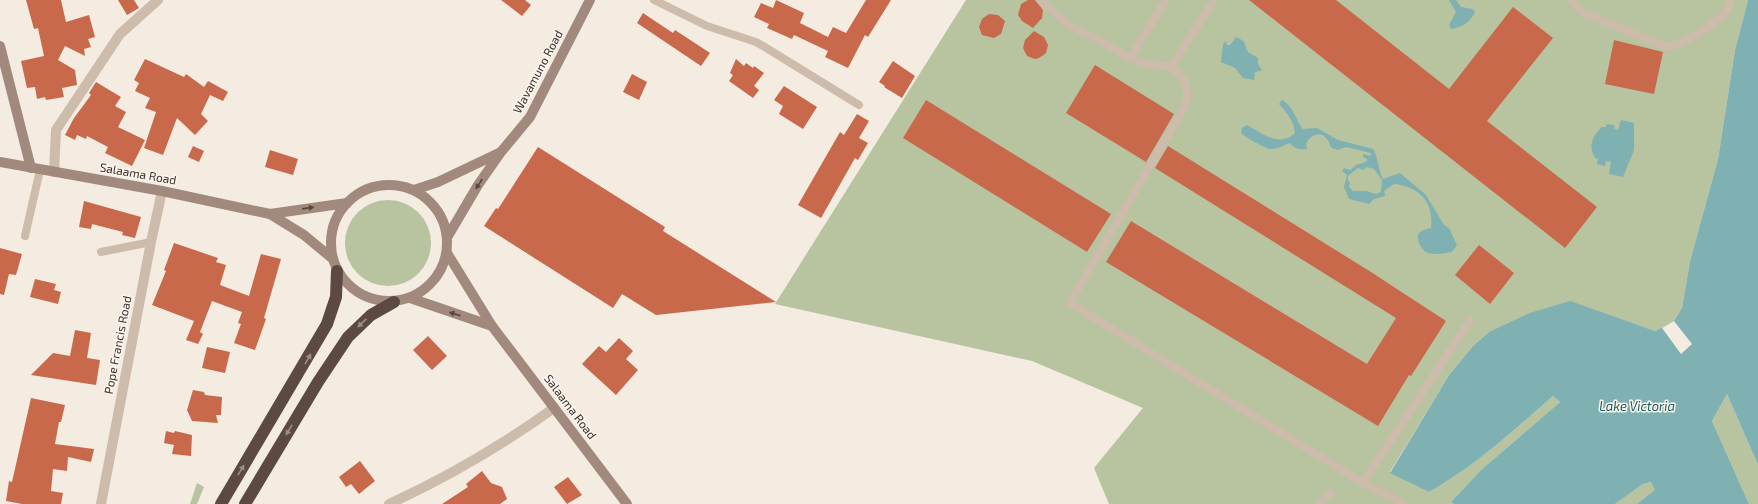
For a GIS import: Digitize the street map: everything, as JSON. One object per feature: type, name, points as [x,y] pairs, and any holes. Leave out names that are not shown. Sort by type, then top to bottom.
[{"type":"highway","points":[[221,504],[327,324],[336,297],[338,271]]},
{"type":"highway","points":[[245,504],[318,382],[348,337],[371,315],[394,302]]},
{"type":"main road","name":"Wavamuno Road","points":[[448,236],[474,191],[501,152],[530,117],[590,0]]},
{"type":"main road","points":[[0,46],[35,169]]},
{"type":"main road","name":"Wavamuno Road","points":[[414,190],[457,174],[501,152]]},
{"type":"main road","name":"Salaama Road","points":[[0,162],[162,190],[270,214],[304,235],[332,259]]},
{"type":"main road","points":[[397,185],[414,190],[427,198],[437,209],[444,222],[448,236],[447,253],[443,268],[435,280],[424,291],[410,298],[394,302],[377,301],[361,295],[348,285],[332,259],[331,235],[334,223],[347,203],[361,192],[378,186],[397,185]]},
{"type":"main road","name":"Salaama Road","points":[[270,214],[347,203]]},
{"type":"main road","name":"Salaama Road","points":[[447,253],[492,326],[627,504]]},
{"type":"main road","points":[[410,298],[492,326]]},
{"type":"street","points":[[54,172],[56,130],[120,34],[158,0]]},
{"type":"street","name":"Pope Francis Road","points":[[101,504],[162,190]]},
{"type":"street","points":[[389,504],[425,488],[498,447],[554,408]]},
{"type":"lane","points":[[654,0],[707,26],[756,42],[859,105]]},
{"type":"lane","points":[[1040,0],[1059,18],[1074,28],[1099,40],[1130,58],[1145,64],[1171,67],[1185,80],[1188,98],[1185,106],[1070,303],[1363,483],[1404,504]]},
{"type":"lane","points":[[1130,58],[1166,0]]},
{"type":"lane","points":[[1570,0],[1584,13],[1660,46],[1666,47],[1679,44],[1718,20],[1725,14],[1730,0]]},
{"type":"lane","points":[[1171,67],[1212,1]]},
{"type":"lane","points":[[25,236],[35,169]]},
{"type":"lane","points":[[101,252],[151,242]]},
{"type":"lane","points":[[1363,483],[1470,320]]},
{"type":"lane","points":[[1319,504],[1331,493]]},
{"type":"green space","points":[[966,0],[1748,0],[1735,50],[1718,159],[1690,261],[1682,308],[1674,321],[1655,331],[1616,318],[1489,332],[1473,346],[1449,375],[1390,472],[1429,492],[1446,482],[1478,459],[1553,396],[1560,402],[1481,470],[1451,502],[1454,504],[1109,504],[1094,468],[1143,408],[1032,361],[775,304]]},
{"type":"green space","points":[[388,200],[404,204],[418,213],[427,227],[431,243],[427,259],[418,273],[404,282],[388,286],[372,282],[358,273],[349,259],[345,243],[349,227],[358,213],[372,204]]},
{"type":"green space","points":[[1727,394],[1758,465],[1758,504],[1749,504],[1712,421]]},
{"type":"green space","points":[[1651,482],[1656,490],[1637,504],[1615,504],[1643,484]]},
{"type":"green space","points":[[197,483],[204,487],[197,504],[190,504]]},
{"type":"water","points":[[1449,0],[1456,0],[1461,7],[1473,9],[1475,12],[1471,19],[1465,24],[1451,29],[1449,25],[1456,12]]},
{"type":"water","name":"Lake Victoria","points":[[1748,0],[1758,0],[1758,465],[1727,394],[1712,421],[1749,504],[1637,504],[1655,490],[1651,482],[1643,484],[1615,504],[1454,504],[1451,502],[1481,470],[1560,402],[1553,396],[1478,459],[1446,482],[1429,492],[1390,473],[1449,375],[1473,346],[1489,332],[1530,313],[1570,301],[1655,331],[1674,321],[1682,308],[1690,261],[1718,159],[1735,50]]},
{"type":"water","points":[[1236,37],[1243,41],[1248,52],[1258,58],[1258,64],[1262,70],[1255,72],[1254,80],[1243,78],[1235,68],[1221,62],[1223,44],[1226,41],[1227,45],[1230,45]]},
{"type":"water","points":[[1282,100],[1289,106],[1303,129],[1317,128],[1338,140],[1373,149],[1383,179],[1400,173],[1426,195],[1444,225],[1449,228],[1457,245],[1452,252],[1432,254],[1426,252],[1418,242],[1419,233],[1423,230],[1431,228],[1430,210],[1423,197],[1411,188],[1394,184],[1384,191],[1385,196],[1374,199],[1369,204],[1349,199],[1344,187],[1347,175],[1342,171],[1344,168],[1350,170],[1356,165],[1366,162],[1367,159],[1363,157],[1363,154],[1370,156],[1371,153],[1346,147],[1338,150],[1332,148],[1324,136],[1318,134],[1310,138],[1306,144],[1307,149],[1297,149],[1290,143],[1269,149],[1256,143],[1241,133],[1242,128],[1247,125],[1271,138],[1277,139],[1289,137],[1295,133],[1292,121],[1279,104]],"holes":[[[1367,167],[1374,169],[1382,180],[1381,192],[1376,194],[1366,191],[1353,191],[1349,187],[1350,182],[1348,181],[1348,176],[1358,168],[1363,170]]]},
{"type":"water","points":[[1621,120],[1634,123],[1634,150],[1623,177],[1609,174],[1611,162],[1606,161],[1605,166],[1597,164],[1598,159],[1595,158],[1592,149],[1592,141],[1602,127],[1606,127],[1607,124],[1615,125],[1614,129],[1618,130]]},
{"type":"pier","points":[[1674,321],[1692,344],[1681,354],[1662,328]]},
{"type":"building","points":[[26,0],[61,0],[66,22],[89,15],[95,37],[88,39],[91,47],[84,49],[85,56],[65,46],[58,60],[75,70],[77,85],[62,88],[64,97],[46,100],[45,97],[37,99],[35,87],[27,88],[21,61],[44,56],[38,28],[34,29]]},
{"type":"building","points":[[118,0],[134,0],[139,8],[127,15]]},
{"type":"building","points":[[501,0],[525,0],[531,5],[522,16]]},
{"type":"building","points":[[776,0],[804,13],[800,23],[828,37],[833,27],[846,33],[866,0],[891,0],[868,37],[865,35],[848,68],[825,57],[828,51],[794,35],[792,39],[767,28],[769,24],[754,17],[761,3],[773,8]]},
{"type":"building","points":[[1028,0],[1035,0],[1043,10],[1042,18],[1033,28],[1022,21],[1018,15],[1021,4]]},
{"type":"building","points":[[1249,0],[1336,0],[1449,89],[1513,7],[1553,38],[1487,121],[1597,207],[1565,248]]},
{"type":"building","points":[[643,13],[673,33],[675,30],[710,53],[701,66],[637,23]]},
{"type":"building","points":[[989,14],[998,15],[1005,21],[1001,34],[994,38],[982,35],[979,27],[982,19]]},
{"type":"building","points":[[1034,31],[1044,37],[1048,45],[1046,53],[1035,59],[1027,56],[1023,48],[1025,40]]},
{"type":"building","points":[[1614,40],[1663,52],[1654,94],[1605,84]]},
{"type":"building","points":[[145,59],[184,77],[186,74],[204,87],[208,81],[228,92],[223,101],[210,95],[201,114],[208,121],[195,135],[177,118],[163,155],[144,148],[156,112],[145,108],[150,98],[135,91],[139,83],[134,80]]},
{"type":"building","points":[[736,59],[744,66],[746,63],[753,68],[754,66],[764,73],[754,86],[759,90],[753,98],[729,81],[733,75],[730,73]]},
{"type":"building","points":[[893,61],[915,76],[902,98],[884,87],[885,86],[879,82]]},
{"type":"building","points":[[1095,65],[1174,114],[1146,162],[1066,113]]},
{"type":"building","points":[[632,74],[647,82],[639,100],[623,92]]},
{"type":"building","points":[[96,82],[121,97],[115,106],[126,112],[118,127],[145,140],[132,166],[105,153],[108,147],[87,136],[86,139],[77,135],[75,140],[65,135],[74,118],[91,95],[89,93]]},
{"type":"building","points":[[784,86],[817,107],[803,129],[779,114],[783,106],[774,100]]},
{"type":"building","points":[[926,100],[1111,214],[1087,252],[903,138]]},
{"type":"building","points":[[857,114],[869,121],[859,138],[868,143],[858,160],[855,158],[821,218],[798,205],[840,132],[844,135]]},
{"type":"building","points":[[193,146],[204,151],[199,162],[188,157]]},
{"type":"building","points":[[1168,146],[1371,272],[1446,321],[1411,376],[1409,375],[1378,426],[1106,262],[1131,221],[1367,364],[1396,318],[1155,168]]},
{"type":"building","points":[[538,147],[665,227],[663,231],[776,302],[656,315],[622,294],[613,308],[484,226],[496,208],[498,209]]},
{"type":"building","points":[[270,150],[298,159],[293,175],[265,167]]},
{"type":"building","points":[[84,201],[141,217],[135,238],[122,235],[123,232],[92,224],[91,229],[79,227]]},
{"type":"building","points":[[174,243],[218,258],[216,262],[226,265],[220,285],[249,296],[261,254],[281,259],[264,318],[266,319],[255,350],[234,343],[241,324],[238,323],[242,312],[212,301],[200,332],[203,334],[198,344],[186,340],[194,321],[152,305],[166,271],[164,270]]},
{"type":"building","points":[[1479,245],[1514,273],[1490,304],[1455,275]]},
{"type":"building","points":[[0,248],[22,254],[16,275],[9,274],[4,295],[0,294]]},
{"type":"building","points":[[35,279],[56,284],[54,290],[61,292],[58,304],[30,297]]},
{"type":"building","points":[[75,330],[91,333],[87,358],[100,360],[96,385],[31,375],[53,353],[70,356]]},
{"type":"building","points":[[428,336],[447,356],[432,370],[413,350]]},
{"type":"building","points":[[619,338],[633,351],[626,359],[638,370],[616,395],[582,364],[599,346],[606,352]]},
{"type":"building","points":[[207,347],[230,352],[225,373],[202,368]]},
{"type":"building","points":[[193,390],[204,392],[205,395],[222,397],[221,415],[216,415],[218,423],[192,421],[187,410]]},
{"type":"building","points":[[31,398],[65,405],[61,422],[59,422],[55,444],[94,449],[91,462],[68,457],[67,471],[53,469],[51,491],[63,493],[61,504],[22,504],[6,501],[9,481],[12,482]]},
{"type":"building","points":[[166,431],[174,433],[175,431],[192,435],[191,456],[172,454],[174,445],[164,443]]},
{"type":"building","points":[[360,461],[375,481],[359,494],[351,484],[346,487],[339,477]]},
{"type":"building","points":[[482,471],[491,483],[502,487],[507,499],[500,504],[442,504],[468,487],[466,484]]},
{"type":"building","points":[[568,477],[582,495],[567,504],[554,487]]}]
